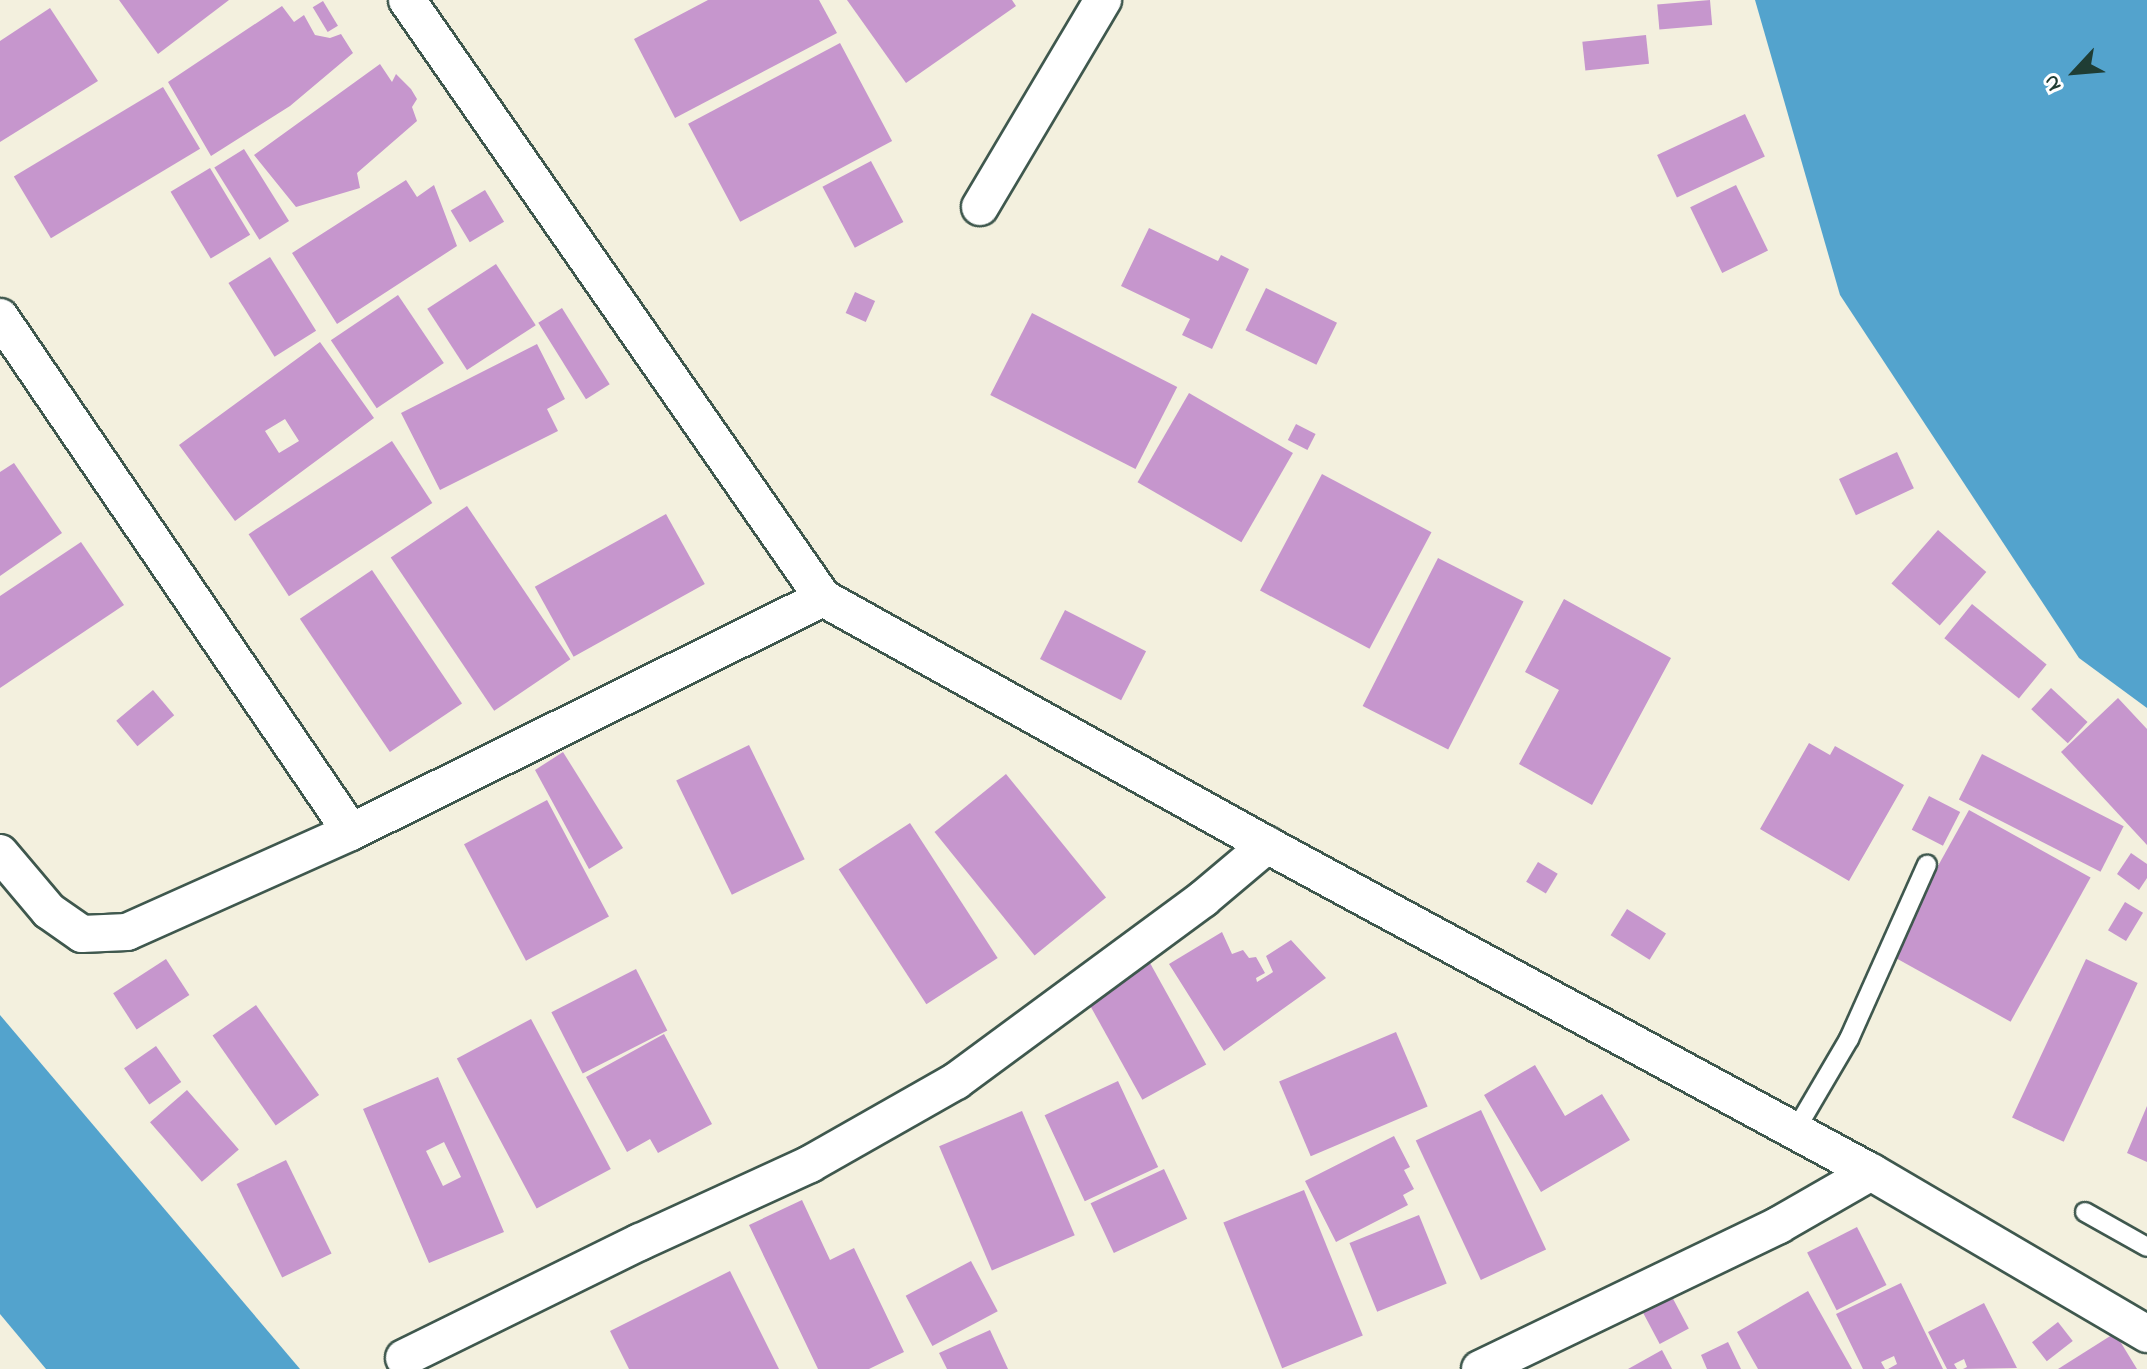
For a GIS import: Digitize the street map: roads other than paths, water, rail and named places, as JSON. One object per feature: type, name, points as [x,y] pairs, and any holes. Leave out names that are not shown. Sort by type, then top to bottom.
[{"type":"street","points":[[407,0],[823,598],[1267,845],[1871,1172],[2147,1334]]},
{"type":"street","points":[[980,207],[1103,0]]},
{"type":"street","points":[[0,317],[351,832]]},
{"type":"street","points":[[0,853],[49,911],[82,934],[127,932],[351,832],[823,598]]},
{"type":"street","points":[[404,1358],[640,1242],[810,1164],[956,1081],[1203,899],[1267,845]]},
{"type":"street","points":[[1480,1369],[1779,1225],[1871,1172]]},
{"type":"lane","points":[[1795,1131],[1849,1039],[1927,865]]},
{"type":"lane","points":[[2085,1212],[2147,1247]]},
{"type":"water","points":[[1755,0],[2147,0],[2147,708],[2079,658],[1840,295]]},
{"type":"water","points":[[0,1015],[300,1369],[46,1369],[0,1314]]}]
